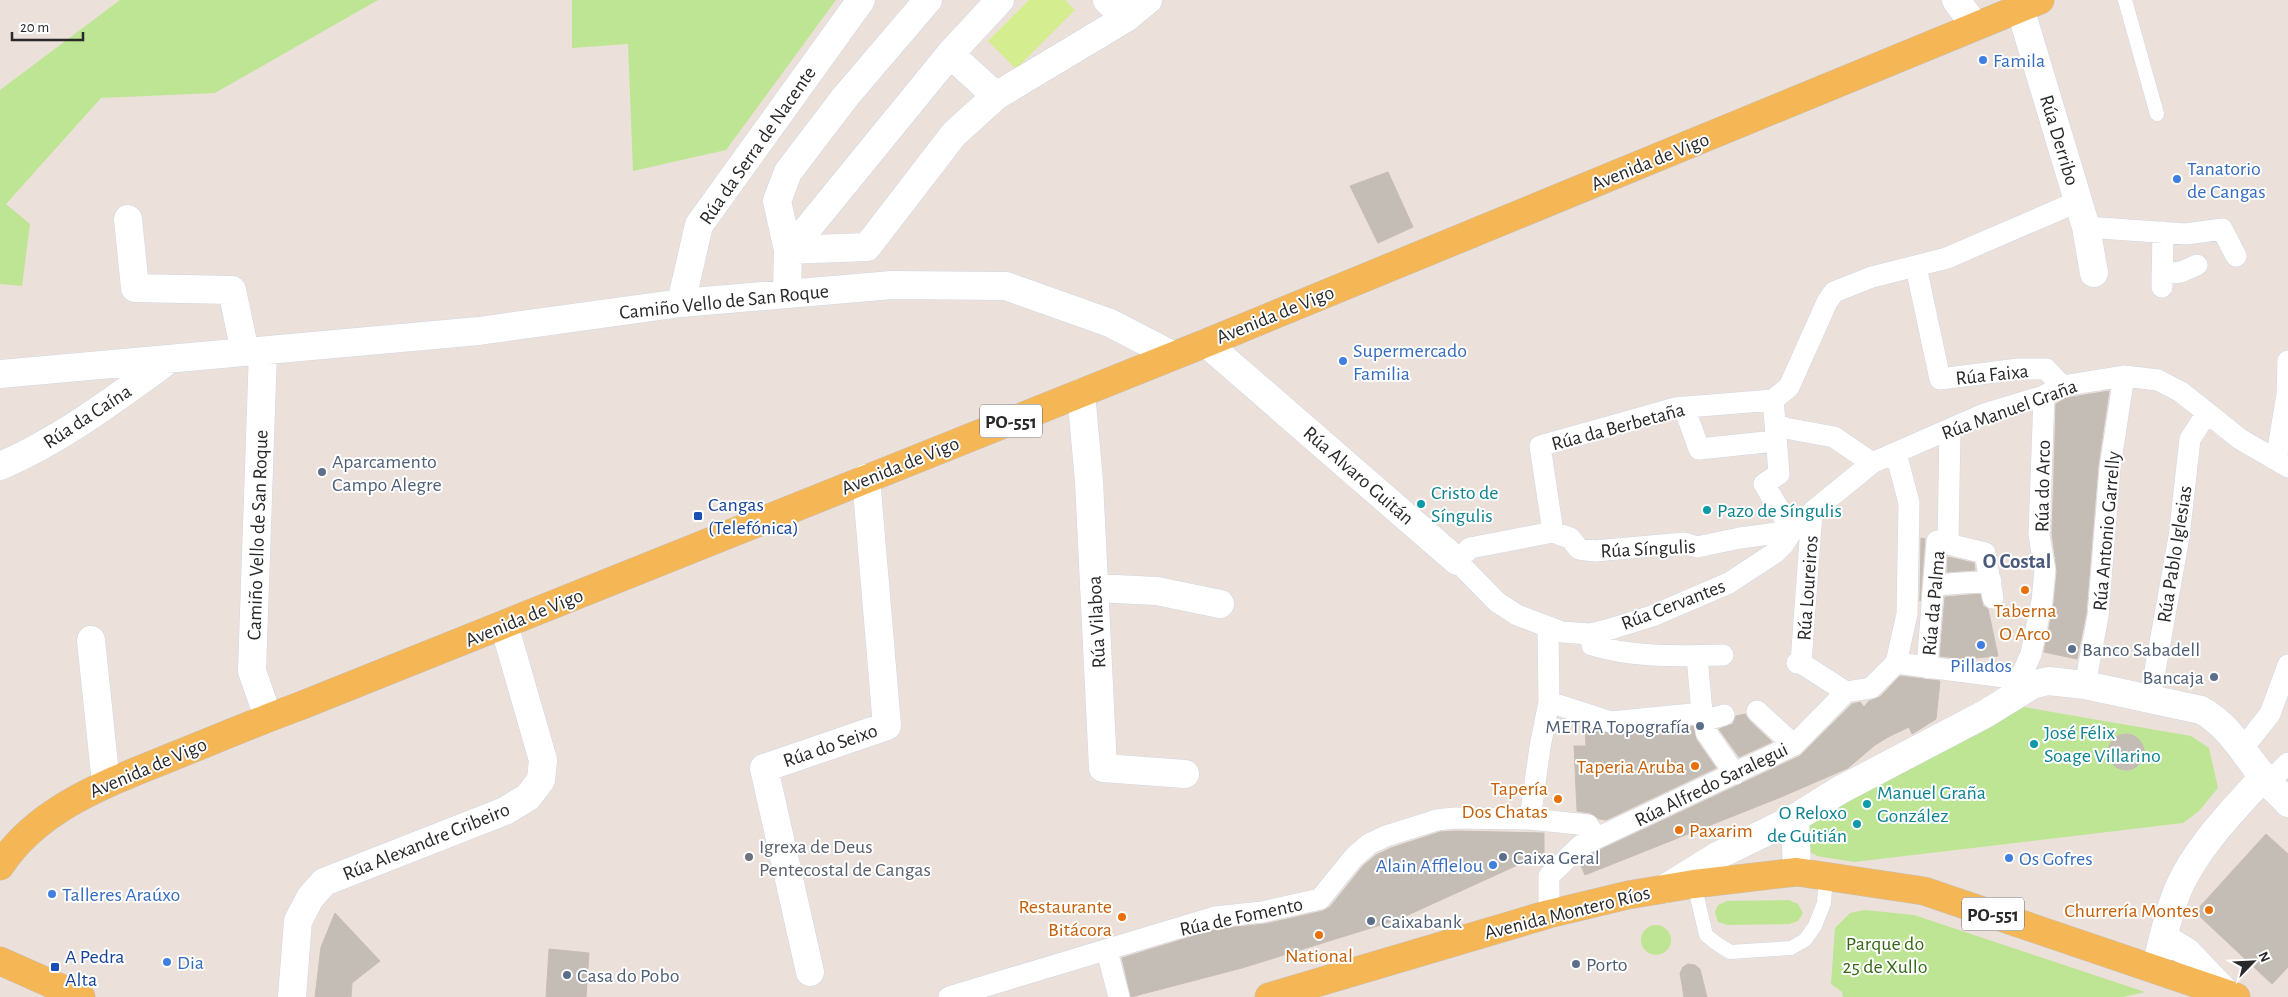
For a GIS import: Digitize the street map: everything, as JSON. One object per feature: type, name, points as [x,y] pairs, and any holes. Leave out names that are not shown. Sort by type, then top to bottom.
[{"type":"main road","name":"Avenida de Vigo","points":[[0,866],[34,828],[74,799],[106,784],[268,717],[504,625],[1172,355],[1206,343],[2030,4]]},
{"type":"main road","name":"PO-551","points":[[1694,884],[1797,872],[1826,875],[1924,892],[2231,996]]},
{"type":"main road","name":"Avenida Montero Ríos","points":[[1269,997],[1549,914],[1694,884]]},
{"type":"main road","points":[[0,961],[81,997]]},
{"type":"street","name":"Rúa da Serra de Nacente","points":[[681,303],[699,224],[861,0]]},
{"type":"street","points":[[786,294],[788,250],[777,201],[788,172],[846,96],[928,0]]},
{"type":"street","points":[[788,250],[804,233],[950,54],[1000,0]]},
{"type":"street","points":[[788,250],[866,247],[954,134],[996,96],[1117,9],[1148,0]]},
{"type":"street","points":[[1956,0],[1975,26]]},
{"type":"street","name":"Rúa Derribo","points":[[2030,4],[2082,214],[2094,273]]},
{"type":"street","points":[[950,54],[996,96]]},
{"type":"street","points":[[1792,531],[1764,484],[1780,474],[1772,400],[1789,387],[1827,302],[1834,292],[1872,278],[1947,258],[2082,214],[2163,232],[2186,234],[2222,229],[2236,256]]},
{"type":"street","points":[[128,219],[135,288],[232,290],[254,352]]},
{"type":"street","points":[[2163,232],[2162,280],[2196,265]]},
{"type":"street","name":"Rúa Faixa","points":[[1916,267],[1940,379],[2019,369],[2046,369],[2052,391]]},
{"type":"street","name":"Camiño Vello de San Roque","points":[[0,374],[479,331],[681,303],[892,285],[1006,286],[1110,323],[1172,355]]},
{"type":"street","name":"Rúa Alvaro Guitán","points":[[1206,343],[1456,561],[1497,602],[1517,615],[1542,625]]},
{"type":"street","name":"Camiño Vello de San Roque","points":[[254,352],[259,484],[252,671],[268,717]]},
{"type":"street","name":"Rúa da Caína","points":[[0,466],[27,455],[102,408],[170,359]]},
{"type":"street","points":[[2282,464],[2288,361]]},
{"type":"street","name":"Rúa Manuel Graña","points":[[1792,531],[1812,512],[1872,463],[1984,414],[2052,391],[2124,376],[2158,380],[2181,392],[2240,439],[2282,464]]},
{"type":"street","name":"Rúa Antonio Garrelly","points":[[2085,685],[2098,616],[2110,467],[2124,376]]},
{"type":"street","name":"Rúa do Arco","points":[[2019,686],[2031,654],[2042,601],[2045,570],[2039,535],[2052,391]]},
{"type":"street","name":"Rúa Vilaboa","points":[[1081,393],[1089,481],[1103,768],[1185,774]]},
{"type":"street","name":"Rúa da Berbetaña","points":[[1553,532],[1540,446],[1684,407],[1772,400]]},
{"type":"street","points":[[1684,407],[1699,449],[1775,432],[1785,428],[1834,437],[1872,463]]},
{"type":"street","name":"Rúa Pablo Iglesias","points":[[2150,698],[2179,537],[2190,439],[2207,413]]},
{"type":"street","name":"Rúa da Palma","points":[[1927,668],[1937,541],[1948,539],[1950,429]]},
{"type":"street","points":[[1846,692],[1871,688],[1896,663],[1907,614],[1909,503],[1896,453]]},
{"type":"street","name":"Rúa do Seixo","points":[[810,972],[764,768],[887,726],[866,478]]},
{"type":"street","name":"Rúa Loureiros","points":[[1812,512],[1799,663],[1846,692]]},
{"type":"street","points":[[1908,530],[1948,539],[1985,553],[1992,590],[1934,585]]},
{"type":"street","name":"Rúa Síngulis","points":[[1553,532],[1570,538],[1579,549],[1595,551],[1684,543],[1697,547],[1740,538],[1792,531]]},
{"type":"street","name":"Rúa Cervantes","points":[[1542,625],[1562,632],[1590,634],[1652,616],[1729,583],[1776,552],[1784,544],[1792,531]]},
{"type":"street","points":[[1456,561],[1470,548],[1553,532]]},
{"type":"street","points":[[1094,588],[1157,591],[1220,604]]},
{"type":"street","name":"Rúa Alexandre Cribeiro","points":[[292,997],[298,921],[310,898],[324,882],[505,811],[528,797],[542,780],[544,760],[504,625]]},
{"type":"street","points":[[1530,819],[1540,747],[1550,702],[1542,625]]},
{"type":"street","points":[[1590,634],[1592,645],[1610,650],[1648,656],[1723,655]]},
{"type":"street","points":[[91,640],[106,784]]},
{"type":"street","points":[[1697,656],[1710,714],[1706,732],[1735,774]]},
{"type":"street","points":[[1896,663],[2019,686],[2048,681],[2085,685],[2201,710],[2209,714],[2243,748],[2266,779],[2288,803]]},
{"type":"street","points":[[2243,748],[2270,714],[2288,664]]},
{"type":"street","points":[[1664,889],[1719,855],[1794,818],[1840,790],[1985,714],[2019,686]]},
{"type":"street","name":"Rúa Alfredo Saralegui","points":[[1549,914],[1549,876],[1580,846],[1794,745],[1846,692]]},
{"type":"street","points":[[1550,702],[1611,722],[1710,714]]},
{"type":"street","points":[[1757,711],[1794,745]]},
{"type":"street","points":[[2155,969],[2180,885],[2199,853],[2266,779],[2288,763]]},
{"type":"street","name":"Rúa de Fomento","points":[[949,997],[1215,917],[1262,912],[1320,899],[1354,857],[1369,844],[1386,836],[1437,820],[1454,818],[1530,819],[1588,825],[1596,838]]},
{"type":"street","points":[[1794,818],[1797,872]]},
{"type":"street","points":[[2164,938],[2187,952],[2231,996]]},
{"type":"street","points":[[1106,950],[1119,997]]},
{"type":"lane","points":[[2125,0],[2158,114]]},
{"type":"lane","points":[[1694,884],[1706,935],[1716,943],[1730,952],[1790,948],[1805,940],[1815,926],[1824,904],[1826,875]]},
{"type":"green space","points":[[120,0],[378,0],[215,93],[101,98],[6,204],[30,224],[22,286],[0,284],[0,90]]},
{"type":"green space","points":[[572,0],[836,0],[726,150],[633,171],[628,44],[572,48]]},
{"type":"green space","points":[[1029,0],[1065,0],[1075,10],[1016,69],[988,41]]},
{"type":"green space","points":[[2024,707],[2191,736],[2209,748],[2218,788],[2199,811],[2183,823],[1854,862],[1817,856],[1807,850],[1804,825],[1853,794]]},
{"type":"green space","points":[[1789,900],[1798,904],[1803,913],[1798,921],[1789,924],[1728,925],[1718,922],[1715,912],[1718,905],[1727,901]]},
{"type":"green space","name":"Parque do 25 de Xullo","points":[[1865,910],[1914,915],[2145,992],[2123,997],[1843,997],[1842,992],[1831,984],[1835,928],[1850,913]]},
{"type":"green space","points":[[1656,925],[1667,929],[1671,940],[1667,951],[1656,955],[1645,951],[1641,940],[1645,929]]},
{"type":"building","points":[[1388,172],[1413,227],[1378,243],[1350,186]]},
{"type":"building","points":[[2109,391],[2098,466],[2086,614],[2077,659],[2044,652],[2054,603],[2057,571],[2052,534],[2056,404],[2066,398]]},
{"type":"building","points":[[1921,538],[1925,539],[1920,601]]},
{"type":"building","points":[[1948,557],[1974,563],[1975,570],[1947,572]]},
{"type":"building","points":[[1980,594],[1983,606],[1988,609],[1998,656],[1964,659],[1940,656],[1945,597]]},
{"type":"building","points":[[1900,676],[1940,681],[1936,719],[1912,734],[1909,727],[1890,736],[1875,745],[1848,768],[1781,797],[1585,875],[1580,863],[1587,856],[1800,756],[1852,704],[1860,702],[1864,707],[1869,701],[1880,697]]},
{"type":"building","points":[[1745,714],[1772,742],[1739,757],[1719,729],[1733,724],[1736,716]]},
{"type":"building","points":[[1693,726],[1696,739],[1716,768],[1606,820],[1599,819],[1590,813],[1577,811],[1574,746],[1586,746],[1585,727],[1612,734]]},
{"type":"building","points":[[2126,734],[2133,735],[2139,739],[2143,745],[2143,759],[2139,765],[2133,769],[2126,770],[2119,769],[2113,765],[2109,759],[2108,752],[2109,745],[2113,739],[2119,735]]},
{"type":"building","points":[[1440,832],[1544,833],[1544,853],[1397,920],[1242,968],[1131,997],[1122,958],[1217,929],[1265,924],[1323,911],[1330,907],[1363,866],[1376,855],[1391,848]]},
{"type":"building","points":[[2266,834],[2288,854],[2288,967],[2272,984],[2195,912]]},
{"type":"building","points":[[335,913],[380,961],[352,983],[351,997],[315,997],[321,947]]},
{"type":"building","name":"Casa do Pobo","points":[[549,949],[589,953],[586,997],[546,997]]},
{"type":"building","points":[[1688,964],[1695,965],[1700,969],[1707,997],[1684,997],[1680,973],[1683,967]]},
{"type":"place","name":"Famila","points":[[1983,60]]},
{"type":"place","name":"Tanatorio de Cangas","points":[[2177,179]]},
{"type":"place","name":"Supermercado Familia","points":[[1343,361]]},
{"type":"place","name":"Aparcamento Campo Alegre","points":[[322,472]]},
{"type":"place","name":"Cristo de Síngulis","points":[[1421,504]]},
{"type":"place","name":"Pazo de Síngulis","points":[[1707,510]]},
{"type":"place","name":"Cangas (Telefónica)","points":[[698,516]]},
{"type":"place","name":"Taberna O Arco","points":[[2025,590]]},
{"type":"place","name":"Pillados","points":[[1981,645]]},
{"type":"place","name":"Banco Sabadell","points":[[2072,649]]},
{"type":"place","name":"Bancaja","points":[[2214,677]]},
{"type":"place","name":"METRA Topografía","points":[[1700,726]]},
{"type":"place","name":"José Félix Soage Villarino","points":[[2034,744]]},
{"type":"place","name":"Taperia Aruba","points":[[1695,766]]},
{"type":"place","name":"Tapería Dos Chatas","points":[[1558,799]]},
{"type":"place","name":"Manuel Graña González","points":[[1867,804]]},
{"type":"place","name":"O Reloxo de Guitián","points":[[1857,824]]},
{"type":"place","name":"Paxarim","points":[[1679,830]]},
{"type":"place","name":"Igrexa de Deus Pentecostal de Cangas","points":[[749,857]]},
{"type":"place","name":"Caixa Geral","points":[[1503,857]]},
{"type":"place","name":"Os Gofres","points":[[2009,858]]},
{"type":"place","name":"Alain Afflelou","points":[[1493,865]]},
{"type":"place","name":"Talleres Araúxo","points":[[52,894]]},
{"type":"place","name":"Churrería Montes","points":[[2209,910]]},
{"type":"place","name":"Restaurante Bitácora","points":[[1122,917]]},
{"type":"place","name":"Caixabank","points":[[1371,921]]},
{"type":"place","name":"National","points":[[1319,935]]},
{"type":"place","name":"Dia","points":[[167,962]]},
{"type":"place","name":"Porto","points":[[1576,964]]},
{"type":"place","name":"A Pedra Alta","points":[[55,967]]},
{"type":"place","name":"Casa do Pobo","points":[[567,975]]},
{"type":"district","name":"O Costal","points":[[2017,561]]}]
